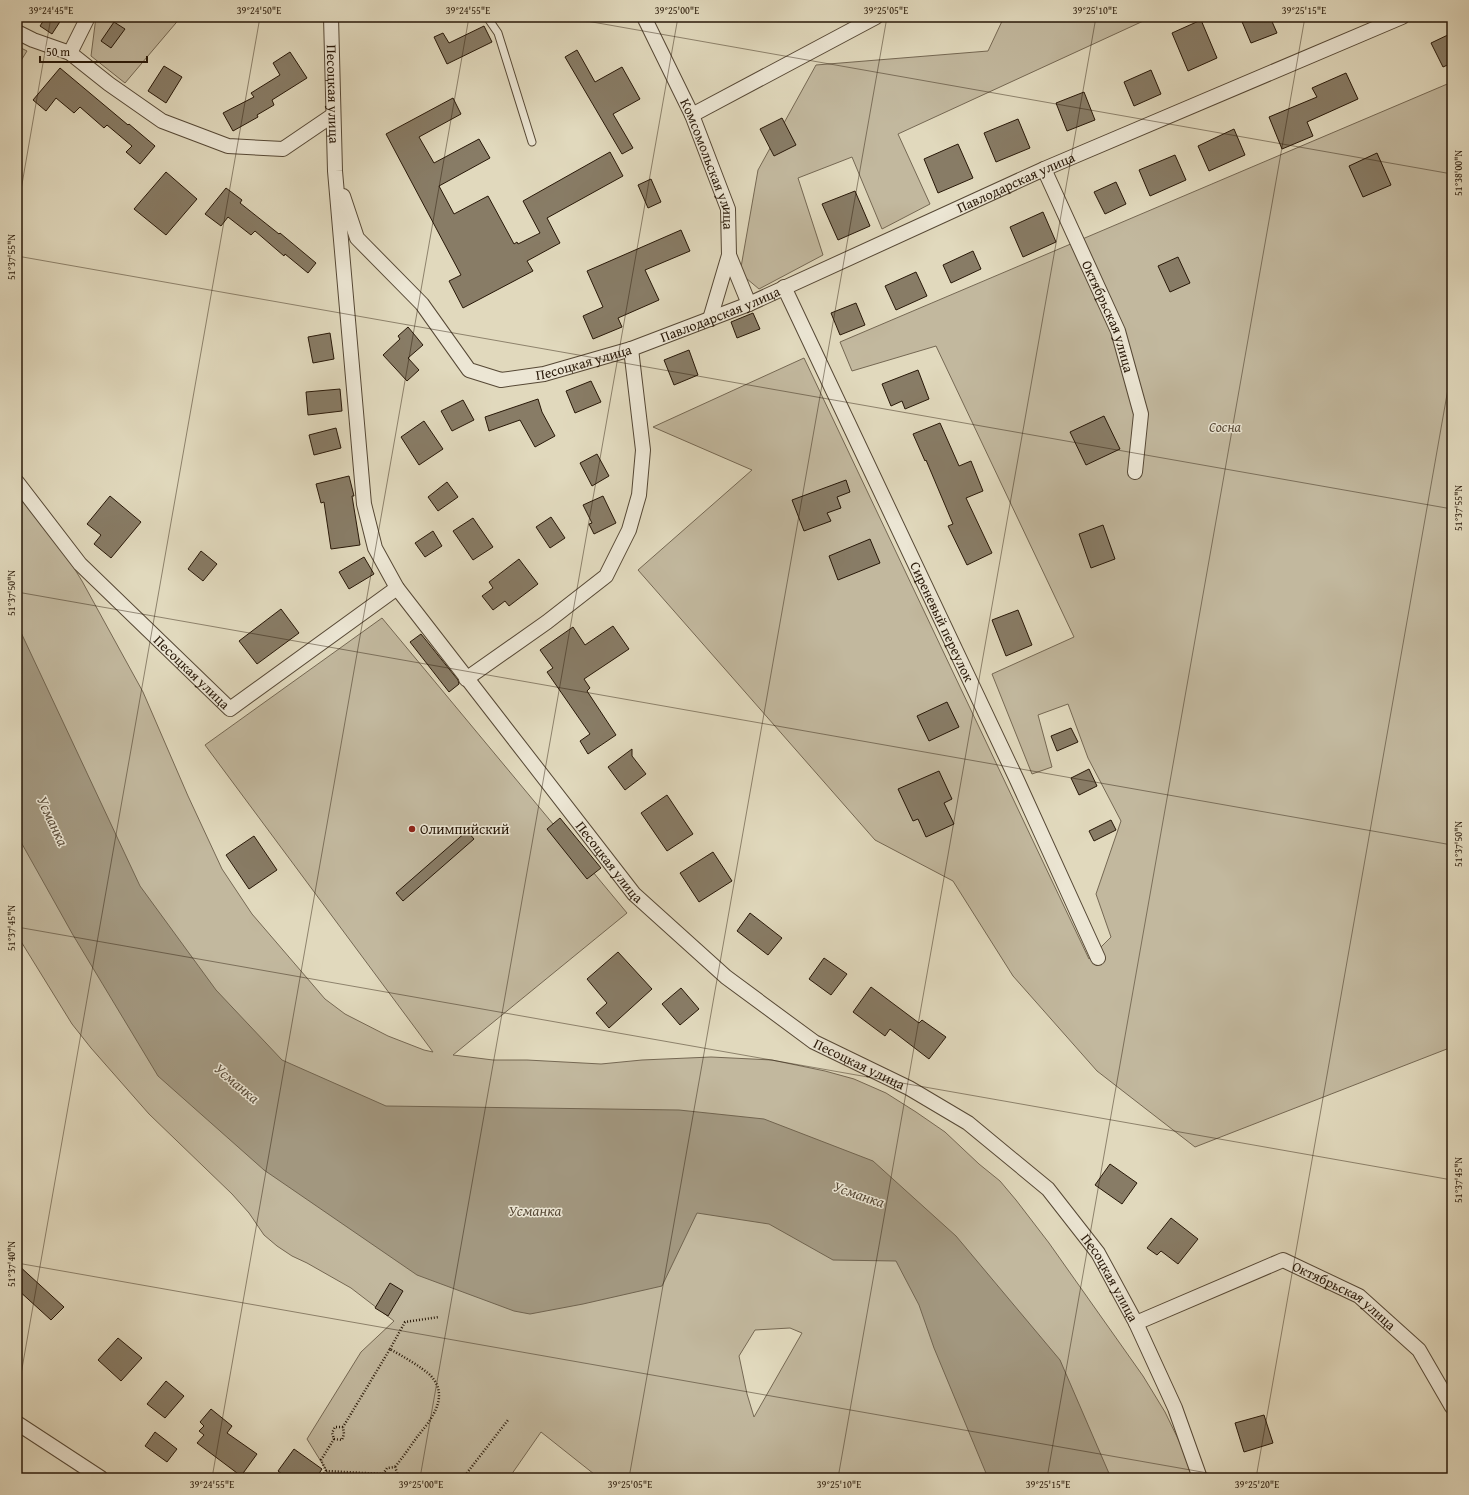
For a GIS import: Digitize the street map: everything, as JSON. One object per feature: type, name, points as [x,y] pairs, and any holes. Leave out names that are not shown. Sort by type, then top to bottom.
[{"type":"street","points":[[70,53],[88,17]]},
{"type":"street","name":"Песоцкая улица","points":[[331,17],[335,171],[364,504],[375,548],[397,588],[634,894],[726,978],[814,1042],[909,1088],[968,1123],[1048,1190],[1098,1253],[1136,1323],[1175,1408],[1200,1478]]},
{"type":"street","name":"Комсомольская улица","points":[[644,17],[692,115],[728,209],[729,254],[710,319]]},
{"type":"street","points":[[692,115],[876,17]]},
{"type":"street","name":"Павлодарская улица","points":[[631,349],[749,304],[1044,169],[1402,17]]},
{"type":"street","points":[[17,32],[33,40],[70,53],[109,84],[162,121],[228,146],[283,149],[333,115]]},
{"type":"street","name":"Октябрьская улица","points":[[1044,169],[1118,331],[1141,414],[1135,472]]},
{"type":"street","name":"Песоцкая улица","points":[[335,171],[356,238],[422,304],[470,370],[501,380],[544,374],[631,349],[643,450],[639,495],[629,530],[606,576],[547,622],[466,679]]},
{"type":"street","points":[[729,254],[749,304]]},
{"type":"street","name":"Сиреневый переулок","points":[[784,287],[1017,780],[1098,958]]},
{"type":"street","points":[[611,355],[634,373]]},
{"type":"street","name":"Песоцкая улица","points":[[17,482],[80,564],[230,709],[397,588]]},
{"type":"street","name":"Октябрьская улица","points":[[1136,1323],[1283,1260],[1359,1296],[1419,1350],[1452,1406]]},
{"type":"street","points":[[18,1428],[101,1478]]},
{"type":"lane","points":[[487,17],[498,33],[532,142]]},
{"type":"path","points":[[334,1439],[342,1440],[344,1434],[343,1427],[405,1322],[439,1316]]},
{"type":"path","points":[[390,1349],[430,1374],[436,1382],[440,1393],[438,1406],[432,1418],[395,1467],[396,1477],[401,1478]]},
{"type":"path","points":[[463,1478],[508,1420]]},
{"type":"path","points":[[334,1439],[332,1433],[335,1427],[343,1427]]},
{"type":"path","points":[[326,1471],[320,1460],[334,1439]]},
{"type":"path","points":[[384,1478],[383,1474],[387,1468],[395,1467]]},
{"type":"path","points":[[326,1471],[383,1474]]},
{"type":"path","points":[[320,1478],[326,1471]]},
{"type":"green space","points":[[96,17],[181,17],[125,83],[91,56]]},
{"type":"green space","points":[[1004,17],[1152,17],[898,134],[930,204],[882,229],[852,157],[798,178],[823,255],[759,289],[740,273],[758,170],[816,65],[988,51]]},
{"type":"green space","points":[[17,46],[27,51],[17,67]]},
{"type":"green space","name":"Сосна","points":[[1452,82],[1452,1047],[1195,1147],[1097,1071],[1013,976],[953,881],[875,840],[638,570],[752,470],[653,427],[804,358],[1089,959],[1111,937],[1096,894],[1121,821],[1088,758],[1068,704],[1038,715],[1052,767],[1032,774],[992,674],[1074,637],[936,346],[852,371],[840,342]]},
{"type":"green space","points":[[17,475],[82,581],[143,692],[188,796],[222,869],[252,914],[325,999],[345,1014],[388,1036],[433,1052],[205,745],[382,618],[627,913],[453,1055],[493,1060],[527,1060],[601,1064],[642,1060],[711,1057],[772,1060],[825,1071],[854,1079],[886,1093],[945,1132],[979,1164],[1000,1181],[1016,1200],[1049,1243],[1143,1376],[1165,1412],[1197,1478],[599,1478],[541,1432],[509,1478],[329,1478],[330,1476],[307,1439],[361,1352],[394,1321],[351,1288],[292,1256],[264,1235],[249,1213],[232,1194],[149,1114],[91,1048],[72,1024],[17,935]],"holes":[[[790,1328],[802,1333],[754,1417],[747,1394],[739,1356],[755,1330]]]},
{"type":"water","name":"Усманка","points":[[17,624],[140,886],[216,990],[282,1060],[386,1106],[679,1110],[764,1119],[873,1161],[956,1236],[1060,1360],[1111,1478],[988,1478],[934,1348],[919,1305],[896,1261],[833,1260],[769,1224],[697,1213],[662,1286],[583,1304],[530,1314],[514,1311],[417,1275],[264,1170],[158,1076],[73,935],[17,835]]},
{"type":"building","points":[[46,17],[63,17],[52,34],[40,26]]},
{"type":"building","points":[[1240,17],[1270,17],[1277,33],[1251,43]]},
{"type":"building","points":[[1201,20],[1217,58],[1188,71],[1172,33]]},
{"type":"building","points":[[114,22],[125,29],[111,48],[101,41]]},
{"type":"building","points":[[484,26],[492,42],[447,64],[434,37],[443,33],[449,43]]},
{"type":"building","points":[[1452,33],[1452,63],[1443,67],[1431,43]]},
{"type":"building","points":[[577,50],[595,82],[622,67],[640,99],[613,114],[633,148],[622,154],[565,57]]},
{"type":"building","points":[[290,52],[307,78],[272,100],[274,105],[257,115],[258,117],[233,131],[223,113],[254,97],[251,93],[280,75],[273,63]]},
{"type":"building","points":[[164,66],[182,77],[166,103],[148,91]]},
{"type":"building","points":[[60,68],[155,146],[140,164],[126,152],[132,146],[107,125],[104,128],[80,107],[74,113],[56,98],[46,111],[33,100]]},
{"type":"building","points":[[1151,70],[1161,94],[1134,106],[1124,82]]},
{"type":"building","points":[[1346,73],[1358,99],[1307,122],[1313,136],[1282,149],[1269,117],[1317,97],[1312,88]]},
{"type":"building","points":[[1084,92],[1095,120],[1067,131],[1056,103]]},
{"type":"building","points":[[453,98],[461,114],[419,137],[434,163],[479,139],[490,158],[439,186],[454,214],[488,196],[514,244],[517,242],[518,244],[540,233],[523,201],[610,152],[623,176],[547,218],[560,243],[527,261],[533,271],[463,308],[449,281],[461,275],[386,134]]},
{"type":"building","points":[[782,118],[796,145],[774,156],[760,129]]},
{"type":"building","points":[[1018,119],[1030,148],[996,162],[984,133]]},
{"type":"building","points":[[1234,129],[1245,155],[1209,171],[1198,146]]},
{"type":"building","points":[[958,144],[973,178],[938,193],[924,159]]},
{"type":"building","points":[[1377,153],[1391,185],[1363,197],[1349,166]]},
{"type":"building","points":[[1175,155],[1186,180],[1150,196],[1139,170]]},
{"type":"building","points":[[166,172],[197,199],[166,235],[134,209]]},
{"type":"building","points":[[651,179],[661,202],[648,208],[638,185]]},
{"type":"building","points":[[1116,182],[1126,204],[1105,214],[1094,192]]},
{"type":"building","points":[[226,188],[242,200],[240,203],[279,234],[280,233],[316,263],[308,273],[285,254],[284,256],[255,231],[251,235],[228,217],[221,226],[205,214]]},
{"type":"building","points":[[855,191],[870,226],[838,240],[822,204]]},
{"type":"building","points":[[1043,212],[1056,242],[1023,257],[1010,227]]},
{"type":"building","points":[[681,230],[690,251],[645,270],[659,300],[618,318],[622,327],[593,339],[583,316],[603,307],[587,271]]},
{"type":"building","points":[[973,251],[981,269],[951,283],[943,265]]},
{"type":"building","points":[[1178,257],[1190,283],[1170,292],[1158,266]]},
{"type":"building","points":[[916,272],[927,296],[896,310],[885,286]]},
{"type":"building","points":[[856,303],[865,325],[840,335],[831,313]]},
{"type":"building","points":[[753,313],[760,329],[737,338],[731,322]]},
{"type":"building","points":[[408,327],[423,345],[408,358],[419,370],[407,381],[383,355],[400,339],[398,336]]},
{"type":"building","points":[[330,333],[334,359],[313,363],[308,337]]},
{"type":"building","points":[[689,350],[698,375],[674,385],[664,360]]},
{"type":"building","points":[[918,370],[929,399],[905,409],[902,401],[891,406],[882,384]]},
{"type":"building","points":[[591,381],[601,402],[575,413],[566,391]]},
{"type":"building","points":[[340,389],[342,411],[308,415],[306,392]]},
{"type":"building","points":[[538,399],[542,412],[555,436],[535,447],[520,420],[489,431],[485,417]]},
{"type":"building","points":[[463,400],[474,420],[452,431],[441,411]]},
{"type":"building","points":[[1104,416],[1120,449],[1086,465],[1070,432]]},
{"type":"building","points":[[424,421],[443,449],[419,465],[401,437]]},
{"type":"building","points":[[940,423],[959,466],[971,461],[983,491],[966,498],[992,553],[967,565],[948,526],[953,524],[926,460],[925,461],[913,434]]},
{"type":"building","points":[[336,428],[341,448],[314,455],[309,435]]},
{"type":"building","points":[[597,454],[609,476],[592,486],[580,463]]},
{"type":"building","points":[[349,476],[354,496],[352,496],[360,545],[331,549],[324,502],[321,503],[316,484]]},
{"type":"building","points":[[846,480],[850,492],[837,497],[841,508],[827,513],[831,521],[804,531],[792,500]]},
{"type":"building","points":[[447,482],[458,497],[438,511],[428,497]]},
{"type":"building","points":[[110,496],[141,522],[111,558],[94,544],[101,535],[87,524]]},
{"type":"building","points":[[603,496],[616,523],[594,534],[589,524],[592,523],[583,505]]},
{"type":"building","points":[[551,517],[565,538],[550,548],[536,527]]},
{"type":"building","points":[[473,518],[493,547],[473,560],[453,531]]},
{"type":"building","points":[[1103,525],[1115,559],[1091,568],[1079,534]]},
{"type":"building","points":[[433,531],[442,546],[425,557],[415,543]]},
{"type":"building","points":[[870,539],[880,563],[838,580],[829,556]]},
{"type":"building","points":[[201,551],[217,564],[203,581],[188,569]]},
{"type":"building","points":[[364,557],[374,574],[349,589],[339,572]]},
{"type":"building","points":[[519,559],[538,584],[509,606],[505,601],[493,610],[482,596],[493,588],[489,582]]},
{"type":"building","points":[[281,609],[299,633],[257,664],[239,641]]},
{"type":"building","points":[[1018,610],[1032,645],[1006,656],[992,620]]},
{"type":"building","points":[[613,626],[629,649],[584,679],[590,688],[587,691],[616,735],[588,754],[580,741],[590,734],[547,672],[553,668],[540,650],[573,627],[585,645]]},
{"type":"building","points":[[421,634],[458,680],[459,684],[449,692],[410,642]]},
{"type":"building","points":[[947,702],[959,727],[929,741],[917,716]]},
{"type":"building","points":[[1071,728],[1078,742],[1057,751],[1051,736]]},
{"type":"building","points":[[632,749],[632,756],[646,774],[625,790],[608,767]]},
{"type":"building","points":[[1089,769],[1097,786],[1079,795],[1071,778]]},
{"type":"building","points":[[939,771],[952,799],[944,803],[954,824],[926,837],[918,819],[913,821],[898,789]]},
{"type":"building","points":[[667,795],[693,834],[667,851],[641,813]]},
{"type":"building","points":[[560,818],[601,868],[587,879],[547,829]]},
{"type":"building","points":[[1111,820],[1116,830],[1094,841],[1089,831]]},
{"type":"building","points":[[467,831],[474,839],[403,901],[396,893]]},
{"type":"building","points":[[254,836],[277,870],[249,889],[226,855]]},
{"type":"building","points":[[713,852],[732,881],[699,902],[680,873]]},
{"type":"building","points":[[750,913],[782,938],[768,955],[737,931]]},
{"type":"building","points":[[618,952],[652,989],[609,1028],[596,1013],[607,1003],[587,979]]},
{"type":"building","points":[[824,958],[847,974],[831,995],[809,979]]},
{"type":"building","points":[[871,987],[919,1023],[922,1020],[946,1037],[929,1059],[890,1029],[885,1036],[853,1012]]},
{"type":"building","points":[[681,988],[699,1009],[680,1025],[662,1004]]},
{"type":"building","points":[[1110,1164],[1137,1183],[1122,1204],[1095,1185]]},
{"type":"building","points":[[1171,1218],[1198,1239],[1178,1264],[1161,1251],[1157,1255],[1147,1248]]},
{"type":"building","points":[[17,1264],[64,1307],[51,1320],[17,1289]]},
{"type":"building","points":[[390,1283],[403,1291],[388,1316],[375,1308]]},
{"type":"building","points":[[118,1338],[142,1358],[121,1381],[98,1360]]},
{"type":"building","points":[[166,1381],[184,1396],[165,1418],[147,1404]]},
{"type":"building","points":[[211,1409],[232,1426],[227,1433],[257,1454],[241,1476],[197,1443],[204,1435],[199,1431],[204,1426],[200,1422]]},
{"type":"building","points":[[1264,1415],[1273,1443],[1244,1452],[1235,1423]]},
{"type":"building","points":[[155,1432],[177,1449],[167,1462],[145,1446]]},
{"type":"building","points":[[294,1449],[322,1469],[316,1478],[287,1478],[278,1471]]},
{"type":"place","name":"Олимпийский","points":[[412,829]]}]
